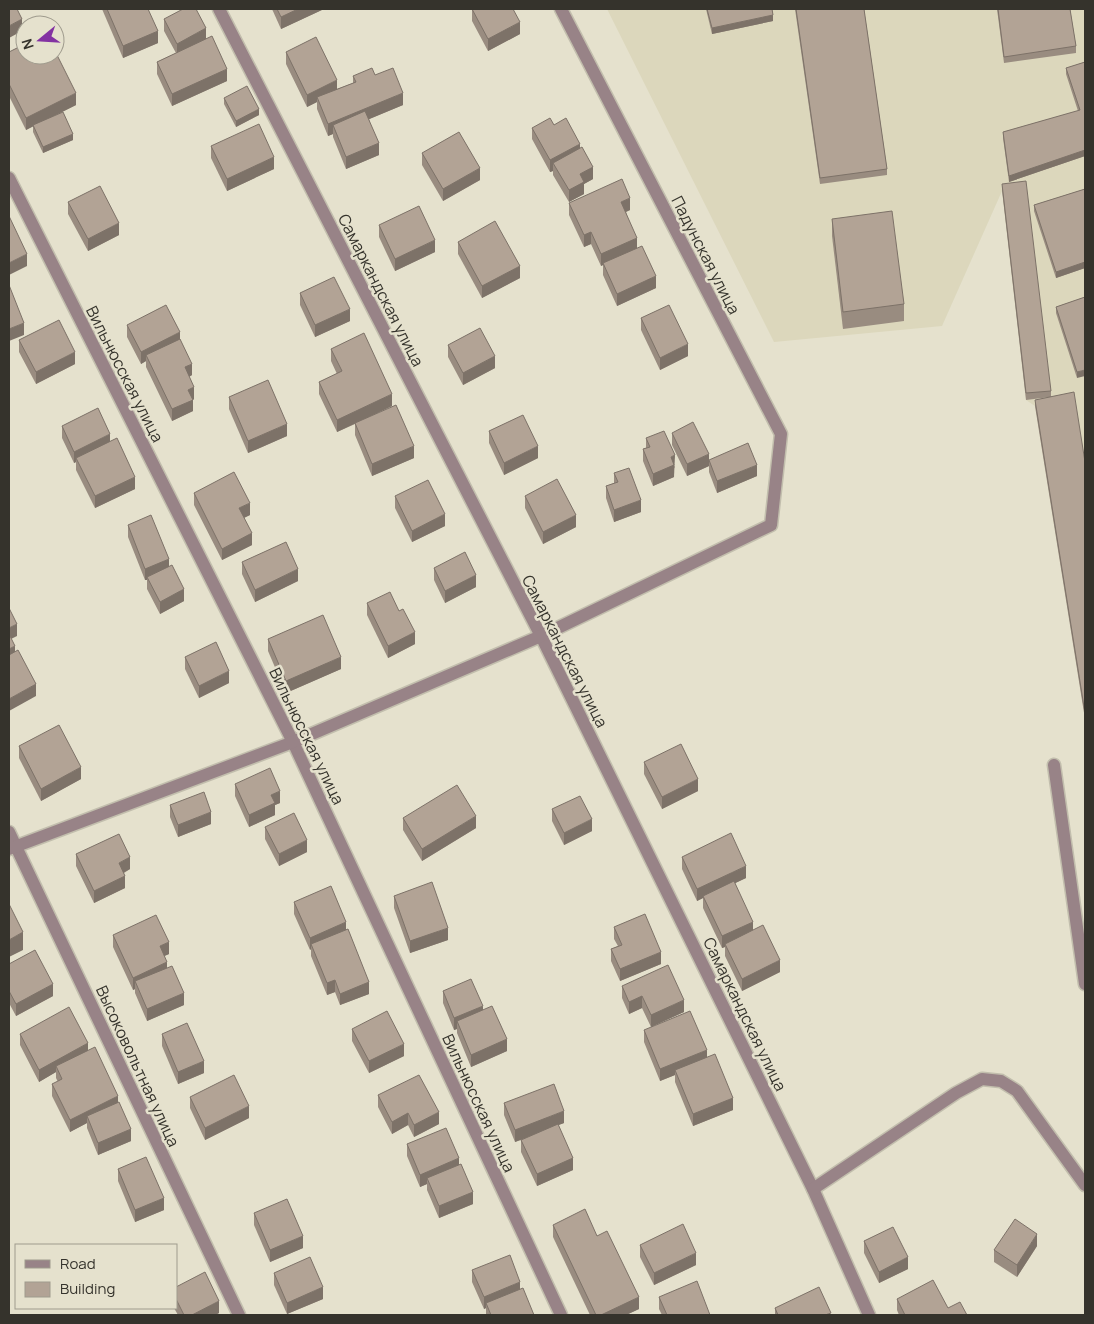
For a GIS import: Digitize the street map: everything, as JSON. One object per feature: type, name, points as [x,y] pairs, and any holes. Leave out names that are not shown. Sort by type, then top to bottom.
[{"type":"street","name":"Самаркандская улица","points":[[219,9],[540,636],[813,1189],[869,1315]]},
{"type":"street","name":"Падунская улица","points":[[540,636],[770,525],[780,434],[561,9]]},
{"type":"street","name":"Вильнюсская улица","points":[[9,178],[293,742],[561,1315]]},
{"type":"street","points":[[12,847],[293,742],[540,636]]},
{"type":"street","points":[[1054,765],[1085,984]]},
{"type":"street","name":"Высоковольтная улица","points":[[9,832],[12,847],[239,1315]]},
{"type":"street","points":[[813,1189],[956,1093],[982,1080],[1001,1081],[1016,1091],[1085,1185]]},
{"type":"shaded area","points":[[607,9],[1085,9],[1085,719],[1035,406],[1026,400],[1002,191],[942,326],[774,342]]},
{"type":"building","points":[[9,9],[17,9],[20,15],[15,15],[15,23],[9,26]]},
{"type":"building","points":[[107,9],[148,9],[158,31],[123,46]]},
{"type":"building","points":[[183,9],[196,9],[206,28],[177,44],[164,19]]},
{"type":"building","points":[[277,9],[298,9],[281,17]]},
{"type":"building","points":[[472,9],[513,9],[520,22],[488,39]]},
{"type":"building","points":[[707,9],[772,9],[773,15],[712,28]]},
{"type":"building","points":[[796,9],[864,9],[887,169],[820,178]]},
{"type":"building","points":[[998,9],[1070,9],[1076,46],[1004,57]]},
{"type":"building","points":[[212,36],[227,69],[172,94],[157,62]]},
{"type":"building","points":[[316,37],[337,80],[307,95],[286,52]]},
{"type":"building","points":[[15,49],[15,65],[62,65],[76,93],[26,118],[9,84],[9,52]]},
{"type":"building","points":[[1085,62],[1085,150],[1009,176],[1003,132],[1080,110],[1066,68]]},
{"type":"building","points":[[372,68],[375,75],[393,68],[403,93],[328,124],[317,97],[356,82],[353,76]]},
{"type":"building","points":[[247,86],[259,109],[236,121],[224,98]]},
{"type":"building","points":[[365,111],[379,143],[346,157],[333,125]]},
{"type":"building","points":[[63,112],[73,134],[43,147],[33,125]]},
{"type":"building","points":[[550,118],[554,125],[566,118],[580,144],[550,160],[532,128]]},
{"type":"building","points":[[259,124],[274,157],[227,179],[211,146]]},
{"type":"building","points":[[459,132],[480,168],[443,189],[422,153]]},
{"type":"building","points":[[582,147],[593,167],[580,174],[584,182],[569,190],[553,163]]},
{"type":"building","points":[[622,179],[630,198],[621,202],[637,238],[601,254],[591,232],[584,235],[569,203]]},
{"type":"building","points":[[1026,181],[1051,391],[1026,393],[1002,184]]},
{"type":"building","points":[[100,186],[119,223],[88,239],[68,202]]},
{"type":"building","points":[[1085,189],[1085,262],[1056,272],[1034,205]]},
{"type":"building","points":[[419,206],[435,240],[395,259],[379,225]]},
{"type":"building","points":[[892,211],[904,304],[843,312],[832,219]]},
{"type":"building","points":[[9,216],[27,254],[9,263]]},
{"type":"building","points":[[495,221],[520,266],[482,286],[458,242]]},
{"type":"building","points":[[642,246],[656,276],[617,294],[603,263]]},
{"type":"building","points":[[334,277],[350,309],[315,325],[300,293]]},
{"type":"building","points":[[9,285],[24,323],[9,329]]},
{"type":"building","points":[[1085,297],[1085,370],[1077,372],[1056,307]]},
{"type":"building","points":[[166,305],[180,332],[141,352],[127,325]]},
{"type":"building","points":[[669,305],[688,344],[660,358],[641,318]]},
{"type":"building","points":[[59,320],[75,352],[36,372],[19,340]]},
{"type":"building","points":[[480,328],[495,356],[463,373],[448,345]]},
{"type":"building","points":[[364,333],[392,394],[337,420],[319,382],[342,371],[331,349]]},
{"type":"building","points":[[180,339],[192,364],[185,367],[194,387],[188,390],[193,400],[172,409],[146,355]]},
{"type":"building","points":[[268,380],[287,424],[248,441],[229,397]]},
{"type":"building","points":[[1074,392],[1085,462],[1085,713],[1035,400]]},
{"type":"building","points":[[396,405],[414,446],[372,464],[355,423]]},
{"type":"building","points":[[98,408],[110,434],[74,452],[62,426]]},
{"type":"building","points":[[523,415],[538,446],[504,463],[489,431]]},
{"type":"building","points":[[693,422],[709,454],[687,464],[672,433]]},
{"type":"building","points":[[664,431],[675,455],[671,457],[674,465],[653,474],[643,449],[650,447],[646,438]]},
{"type":"building","points":[[117,438],[135,477],[95,496],[76,458]]},
{"type":"building","points":[[748,443],[757,465],[717,481],[709,460]]},
{"type":"building","points":[[629,468],[641,500],[614,510],[606,486],[618,482],[614,473]]},
{"type":"building","points":[[234,472],[250,503],[239,508],[252,533],[222,549],[194,493]]},
{"type":"building","points":[[557,479],[576,515],[543,532],[525,496]]},
{"type":"building","points":[[428,480],[445,514],[412,531],[395,496]]},
{"type":"building","points":[[151,515],[169,559],[145,569],[128,525]]},
{"type":"building","points":[[286,542],[298,569],[255,590],[242,562]]},
{"type":"building","points":[[465,552],[476,575],[445,591],[434,568]]},
{"type":"building","points":[[172,565],[184,589],[160,602],[147,577]]},
{"type":"building","points":[[390,592],[399,611],[403,609],[415,632],[388,646],[367,603]]},
{"type":"building","points":[[9,608],[17,624],[9,628]]},
{"type":"building","points":[[323,615],[341,657],[286,681],[268,639]]},
{"type":"building","points":[[9,634],[15,646],[9,649]]},
{"type":"building","points":[[216,642],[229,671],[199,686],[185,657]]},
{"type":"building","points":[[18,650],[36,684],[9,699],[9,655]]},
{"type":"building","points":[[59,725],[81,767],[41,789],[19,746]]},
{"type":"building","points":[[681,744],[698,779],[662,797],[644,762]]},
{"type":"building","points":[[270,768],[280,791],[271,795],[275,803],[249,815],[235,784]]},
{"type":"building","points":[[457,785],[476,816],[422,849],[403,818]]},
{"type":"building","points":[[204,792],[211,812],[178,825],[170,805]]},
{"type":"building","points":[[580,796],[592,819],[564,833],[552,809]]},
{"type":"building","points":[[294,813],[307,840],[279,854],[265,827]]},
{"type":"building","points":[[731,833],[746,866],[697,889],[682,857]]},
{"type":"building","points":[[119,834],[130,857],[119,863],[125,876],[94,891],[76,854]]},
{"type":"building","points":[[734,881],[753,922],[722,936],[703,896]]},
{"type":"building","points":[[432,882],[448,928],[410,941],[394,896]]},
{"type":"building","points":[[331,886],[346,922],[310,938],[294,902]]},
{"type":"building","points":[[9,904],[23,932],[9,940]]},
{"type":"building","points":[[645,914],[661,952],[620,969],[611,949],[622,945],[614,927]]},
{"type":"building","points":[[156,915],[169,942],[160,946],[167,962],[133,978],[113,935]]},
{"type":"building","points":[[763,925],[780,960],[742,979],[725,944]]},
{"type":"building","points":[[348,929],[369,982],[340,994],[335,980],[327,983],[311,944]]},
{"type":"building","points":[[35,950],[53,984],[16,1004],[9,991],[9,964]]},
{"type":"building","points":[[668,965],[684,1000],[651,1015],[642,996],[629,1002],[622,986]]},
{"type":"building","points":[[172,966],[184,993],[147,1009],[135,981]]},
{"type":"building","points":[[471,979],[483,1006],[454,1018],[443,991]]},
{"type":"building","points":[[492,1006],[507,1039],[471,1055],[457,1021]]},
{"type":"building","points":[[69,1007],[88,1043],[39,1070],[20,1034]]},
{"type":"building","points":[[387,1011],[404,1044],[369,1061],[352,1029]]},
{"type":"building","points":[[690,1011],[707,1050],[660,1069],[644,1030]]},
{"type":"building","points":[[187,1023],[204,1061],[178,1072],[162,1034]]},
{"type":"building","points":[[95,1047],[118,1096],[70,1120],[52,1084],[62,1079],[56,1066]]},
{"type":"building","points":[[715,1054],[733,1098],[693,1114],[675,1070]]},
{"type":"building","points":[[234,1075],[249,1106],[205,1128],[190,1097]]},
{"type":"building","points":[[419,1075],[439,1112],[414,1125],[408,1113],[392,1122],[378,1095]]},
{"type":"building","points":[[554,1084],[564,1111],[515,1130],[504,1103]]},
{"type":"building","points":[[119,1102],[131,1129],[98,1143],[87,1116]]},
{"type":"building","points":[[558,1124],[573,1158],[537,1174],[521,1140]]},
{"type":"building","points":[[446,1128],[459,1158],[420,1175],[407,1144]]},
{"type":"building","points":[[146,1157],[164,1198],[135,1210],[118,1169]]},
{"type":"building","points":[[461,1164],[473,1192],[439,1206],[427,1178]]},
{"type":"building","points":[[287,1199],[303,1236],[270,1250],[254,1213]]},
{"type":"building","points":[[585,1209],[597,1236],[607,1231],[639,1297],[601,1315],[596,1315],[553,1225]]},
{"type":"building","points":[[1015,1219],[1037,1234],[1017,1265],[994,1250]]},
{"type":"building","points":[[683,1224],[696,1253],[654,1273],[640,1245]]},
{"type":"building","points":[[893,1227],[908,1257],[879,1272],[864,1241]]},
{"type":"building","points":[[510,1255],[520,1282],[484,1297],[472,1270]]},
{"type":"building","points":[[310,1257],[323,1287],[287,1303],[274,1273]]},
{"type":"building","points":[[205,1272],[219,1301],[192,1315],[184,1315],[178,1303],[178,1286]]},
{"type":"building","points":[[933,1280],[948,1308],[960,1302],[967,1315],[905,1315],[897,1299]]},
{"type":"building","points":[[697,1281],[710,1315],[667,1315],[659,1297]]},
{"type":"building","points":[[819,1287],[831,1313],[825,1315],[778,1315],[775,1308]]},
{"type":"building","points":[[523,1288],[534,1315],[491,1315],[486,1303]]}]
